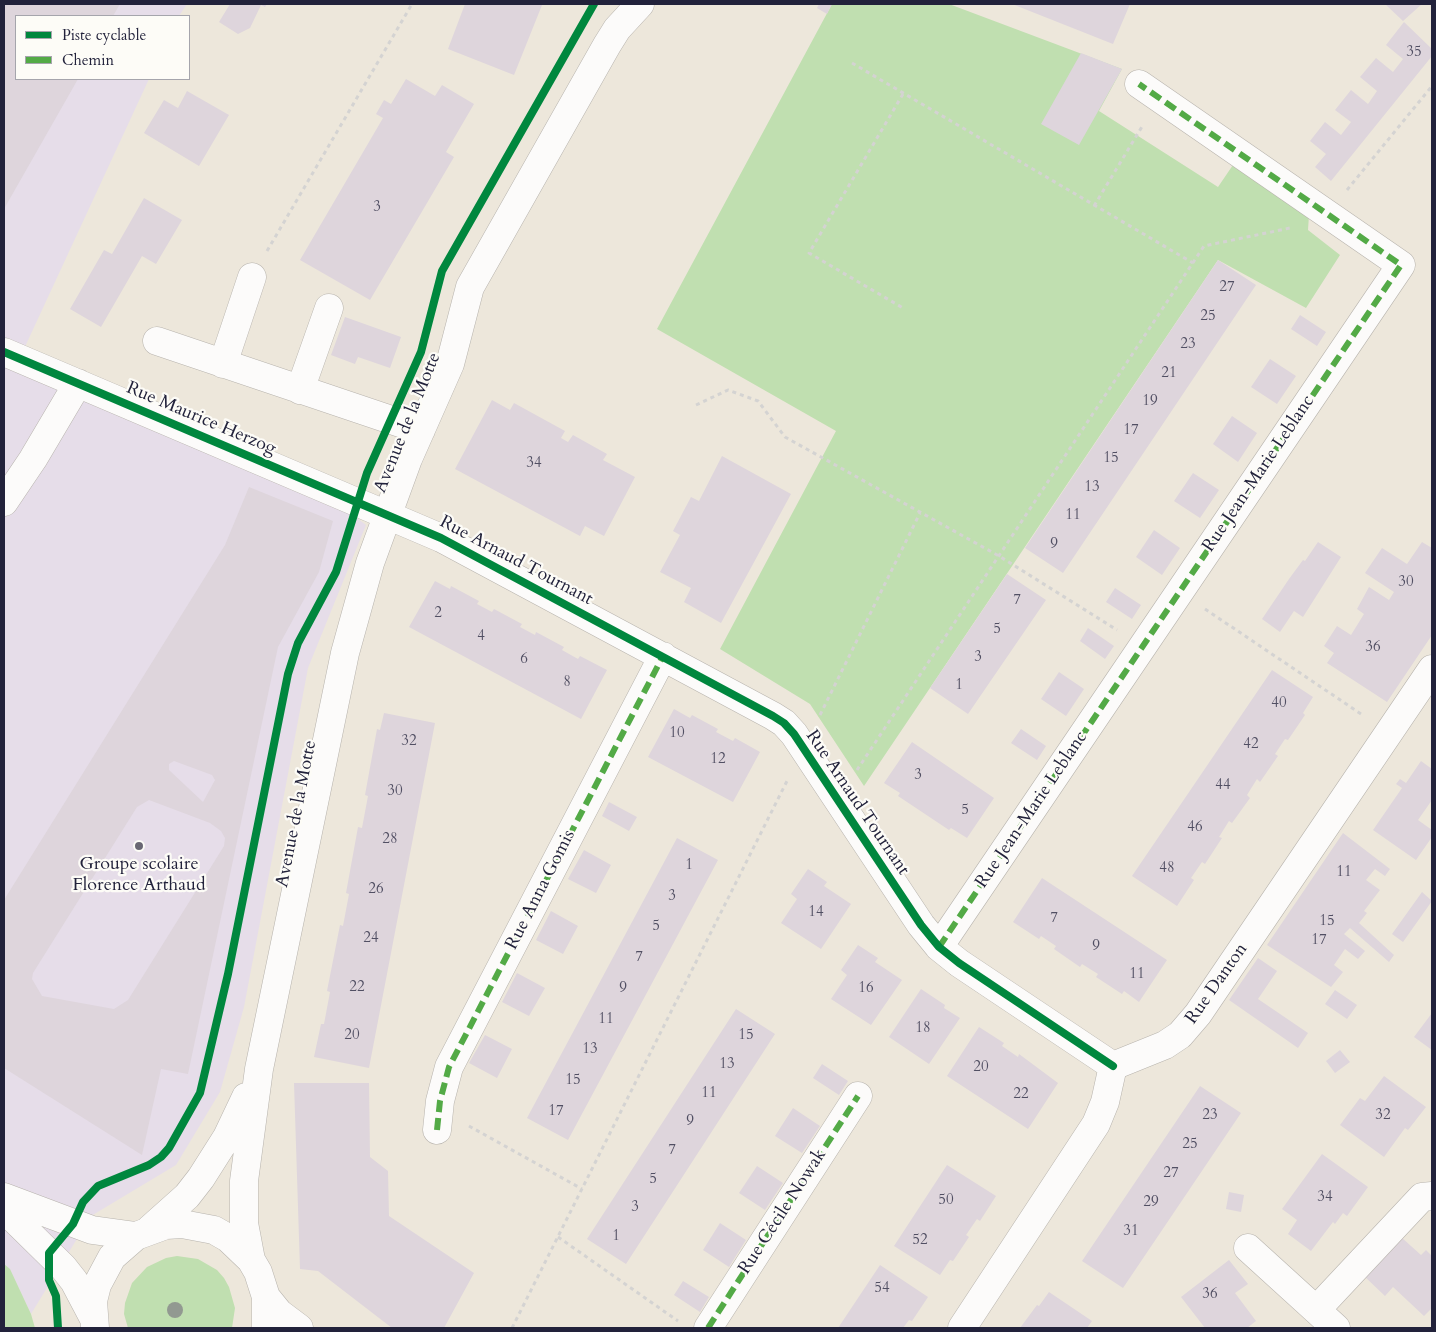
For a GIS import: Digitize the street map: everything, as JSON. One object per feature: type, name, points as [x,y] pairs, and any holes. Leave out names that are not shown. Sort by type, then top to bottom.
[{"type":"street","name":"Avenue de la Motte","points":[[251,1260],[244,1223],[244,1181],[259,1068],[351,627],[388,513],[450,364],[466,299],[476,275],[607,45],[640,4]]},
{"type":"street","name":"Rue Jean-Marie Leblanc","points":[[939,947],[1401,265],[1149,91]]},
{"type":"street","points":[[223,364],[252,277]]},
{"type":"street","points":[[300,390],[329,308]]},
{"type":"street","points":[[158,341],[421,430]]},
{"type":"street","name":"Rue Maurice Herzog","points":[[4,352],[388,513]]},
{"type":"street","points":[[4,502],[33,459],[78,383]]},
{"type":"street","name":"Rue Arnaud Tournant","points":[[388,513],[441,538],[663,656],[784,723],[803,748],[921,925],[939,947],[959,963],[1113,1066]]},
{"type":"street","name":"Rue Anna Gomis","points":[[438,1120],[443,1084],[449,1067],[663,656]]},
{"type":"street","name":"Rue Danton","points":[[1113,1066],[1165,1045],[1180,1035],[1198,1014],[1432,669]]},
{"type":"street","points":[[962,1328],[1096,1124],[1105,1102],[1113,1066]]},
{"type":"street","name":"Avenue de la Motte","points":[[94,1322],[96,1285],[103,1270],[123,1245],[143,1232],[187,1196],[201,1178],[227,1138],[259,1068]]},
{"type":"street","name":"Rue Cécile Nowak","points":[[708,1328],[858,1096]]},
{"type":"street","points":[[1317,1309],[1422,1197],[1432,1196]]},
{"type":"street","points":[[4,1197],[92,1230],[143,1232],[182,1224],[198,1226],[228,1238],[251,1260],[258,1272],[266,1298],[266,1328]]},
{"type":"street","points":[[4,1209],[74,1280],[94,1322]]},
{"type":"street","points":[[1248,1248],[1336,1328]]},
{"type":"street","points":[[266,1298],[280,1313],[299,1328]]},
{"type":"path","points":[[252,277],[412,4]]},
{"type":"path","points":[[852,63],[1193,263]]},
{"type":"path","points":[[837,800],[1204,246],[1306,225],[1328,214],[1432,86]]},
{"type":"path","points":[[1094,206],[1149,91]]},
{"type":"path","points":[[903,94],[809,253],[903,308]]},
{"type":"path","points":[[696,405],[728,390],[745,394],[758,401],[785,437],[999,556],[1143,646]]},
{"type":"path","points":[[512,1328],[920,513]]},
{"type":"path","points":[[1179,592],[1389,733]]},
{"type":"path","points":[[438,1120],[582,1189]]},
{"type":"path","points":[[558,1237],[682,1323]]},
{"type":"shaded area","name":"Groupe scolaire Florence Arthaud","points":[[4,4],[187,4],[180,15],[15,15],[15,80],[149,80],[17,364],[337,503],[366,525],[308,668],[244,1007],[220,1092],[176,1165],[91,1216],[31,1314],[10,1270],[4,1264]]},
{"type":"green space","points":[[832,4],[949,4],[1122,69],[1099,111],[1218,187],[1235,162],[1309,215],[1308,230],[1340,255],[1306,308],[1218,260],[864,786],[810,704],[720,649],[836,431],[657,329]]},
{"type":"green space","points":[[177,1256],[198,1259],[217,1270],[224,1278],[229,1287],[235,1308],[232,1328],[128,1328],[124,1314],[125,1303],[132,1283],[147,1267],[166,1258]]},
{"type":"green space","points":[[4,1264],[10,1269],[31,1314],[35,1328],[4,1328]]},
{"type":"building","points":[[4,4],[120,4],[114,15],[15,15],[15,80],[77,80],[4,209]]},
{"type":"building","points":[[230,4],[267,4],[265,7],[261,5],[250,28],[238,34],[219,22]]},
{"type":"building","points":[[465,4],[542,5],[514,75],[448,49]]},
{"type":"building","points":[[819,4],[832,4],[827,14],[817,8]]},
{"type":"building","points":[[1012,4],[1130,4],[1113,44]]},
{"type":"building","points":[[1385,4],[1422,4],[1403,21]]},
{"type":"building","points":[[1404,22],[1432,49],[1432,56],[1331,181],[1315,167],[1326,154],[1310,141],[1325,122],[1341,135],[1351,122],[1335,110],[1351,90],[1368,104],[1377,91],[1360,77],[1376,58],[1393,72],[1403,59],[1386,45]]},
{"type":"building","points":[[1081,53],[1122,69],[1079,145],[1041,124]]},
{"type":"building","points":[[406,79],[435,96],[442,85],[474,104],[446,152],[454,157],[370,300],[300,260],[383,118],[376,114],[384,100],[391,104]]},
{"type":"building","points":[[187,91],[229,115],[199,166],[144,133],[164,100],[178,108]]},
{"type":"building","points":[[144,198],[182,220],[156,264],[142,256],[101,327],[70,309],[104,250],[112,254]]},
{"type":"building","points":[[1218,260],[1256,285],[1063,573],[1025,548]]},
{"type":"building","points":[[1300,315],[1326,332],[1317,346],[1291,329]]},
{"type":"building","points":[[345,317],[401,337],[390,368],[358,357],[355,364],[331,355]]},
{"type":"building","points":[[1270,359],[1296,376],[1277,404],[1251,387]]},
{"type":"building","points":[[492,400],[510,410],[514,403],[565,431],[561,438],[568,442],[573,435],[607,454],[603,460],[635,477],[604,536],[585,526],[580,536],[455,469]]},
{"type":"building","points":[[1232,416],[1257,433],[1238,462],[1213,444]]},
{"type":"building","points":[[722,456],[791,494],[721,623],[684,602],[691,588],[660,572],[680,535],[673,531],[691,497],[699,501]]},
{"type":"building","points":[[1193,473],[1219,490],[1200,518],[1174,501]]},
{"type":"building","points":[[249,487],[333,521],[319,572],[278,647],[188,1074],[161,1069],[142,1155],[4,1068],[4,900],[225,545]],"holes":[[[174,761],[212,775],[215,780],[203,802],[169,770],[169,764]],[[149,800],[210,823],[221,831],[225,838],[224,846],[128,1000],[114,1009],[42,996],[32,979],[33,973],[137,807]]]},
{"type":"building","points":[[1154,530],[1180,548],[1162,575],[1136,557]]},
{"type":"building","points":[[1318,542],[1341,557],[1303,617],[1294,611],[1280,632],[1262,619],[1289,579]]},
{"type":"building","points":[[1422,542],[1432,548],[1432,635],[1387,702],[1327,663],[1334,653],[1324,646],[1337,626],[1351,635],[1364,614],[1357,609],[1369,587],[1389,600],[1394,592],[1365,573],[1382,548],[1407,564]]},
{"type":"building","points":[[1007,574],[1046,600],[968,714],[930,688]]},
{"type":"building","points":[[435,581],[450,589],[451,586],[479,601],[477,604],[492,612],[494,609],[522,624],[520,627],[535,635],[536,632],[564,647],[562,650],[578,659],[580,656],[607,670],[581,719],[409,627]]},
{"type":"building","points":[[1115,588],[1141,605],[1132,619],[1106,602]]},
{"type":"building","points":[[1088,628],[1114,646],[1105,659],[1080,641]]},
{"type":"building","points":[[1272,670],[1313,697],[1303,713],[1305,715],[1288,740],[1285,739],[1275,754],[1278,756],[1260,782],[1257,779],[1247,795],[1250,798],[1232,823],[1229,821],[1219,837],[1222,838],[1205,864],[1202,862],[1191,878],[1194,880],[1177,906],[1132,876]]},
{"type":"building","points":[[1059,672],[1084,689],[1066,716],[1041,699]]},
{"type":"building","points":[[674,709],[690,718],[692,715],[718,729],[716,732],[733,741],[735,738],[760,752],[733,802],[648,757]]},
{"type":"building","points":[[384,713],[435,723],[369,1068],[314,1057],[321,1024],[324,1024],[330,992],[327,991],[340,925],[343,926],[349,894],[346,893],[358,827],[362,828],[368,796],[365,795],[377,729],[380,730]]},
{"type":"building","points":[[1021,729],[1046,746],[1037,760],[1011,743]]},
{"type":"building","points":[[912,742],[994,798],[967,838],[951,828],[949,830],[898,796],[900,793],[884,783]]},
{"type":"building","points":[[1421,761],[1432,769],[1432,800],[1418,820],[1432,830],[1432,837],[1416,860],[1373,830],[1402,788],[1396,784],[1400,779],[1406,783]]},
{"type":"building","points":[[609,802],[637,817],[629,831],[602,816]]},
{"type":"building","points":[[1343,833],[1390,869],[1385,876],[1375,869],[1366,880],[1380,890],[1364,911],[1367,913],[1359,923],[1394,955],[1389,962],[1350,928],[1344,934],[1365,951],[1358,959],[1345,949],[1334,965],[1343,972],[1331,987],[1267,945]]},
{"type":"building","points":[[677,838],[718,860],[568,1140],[527,1118]]},
{"type":"building","points":[[584,850],[611,865],[596,893],[568,879]]},
{"type":"building","points":[[808,869],[827,882],[824,886],[851,904],[821,949],[781,923],[797,899],[791,894]]},
{"type":"building","points":[[1042,878],[1167,960],[1139,1002],[1124,991],[1122,994],[1096,977],[1098,974],[1082,964],[1080,967],[1054,949],[1056,946],[1041,936],[1039,939],[1013,922]]},
{"type":"building","points":[[1422,892],[1432,901],[1403,942],[1392,934]]},
{"type":"building","points":[[551,911],[578,926],[563,954],[536,940]]},
{"type":"building","points":[[858,945],[878,958],[875,962],[902,980],[871,1025],[831,999],[847,975],[841,970]]},
{"type":"building","points":[[1258,958],[1277,971],[1258,999],[1308,1033],[1298,1048],[1229,1000]]},
{"type":"building","points":[[517,973],[545,988],[529,1016],[502,1002]]},
{"type":"building","points":[[921,989],[945,1005],[944,1008],[960,1018],[929,1064],[889,1037]]},
{"type":"building","points":[[1335,990],[1357,1005],[1347,1019],[1325,1004]]},
{"type":"building","points":[[736,1009],[775,1034],[626,1264],[587,1239]]},
{"type":"building","points":[[1432,1013],[1432,1050],[1414,1037]]},
{"type":"building","points":[[979,1027],[1004,1043],[1002,1046],[1018,1057],[1019,1054],[1058,1083],[1028,1129],[947,1076]]},
{"type":"building","points":[[485,1035],[512,1049],[497,1078],[469,1063]]},
{"type":"building","points":[[1340,1050],[1350,1062],[1335,1073],[1326,1061]]},
{"type":"building","points":[[822,1064],[848,1081],[839,1095],[813,1078]]},
{"type":"building","points":[[1384,1076],[1426,1107],[1408,1130],[1405,1128],[1384,1157],[1340,1125],[1360,1098],[1365,1101]]},
{"type":"building","points":[[294,1083],[369,1083],[370,1157],[388,1171],[389,1216],[474,1273],[444,1328],[392,1328],[318,1271],[300,1269]]},
{"type":"building","points":[[1200,1086],[1241,1113],[1123,1288],[1082,1261]]},
{"type":"building","points":[[793,1108],[820,1126],[802,1153],[775,1136]]},
{"type":"building","points":[[1322,1154],[1368,1187],[1347,1216],[1343,1213],[1335,1224],[1333,1222],[1311,1251],[1288,1234],[1297,1220],[1282,1209]]},
{"type":"building","points":[[947,1165],[996,1196],[980,1221],[977,1219],[966,1235],[969,1237],[953,1261],[950,1260],[940,1275],[894,1246]]},
{"type":"building","points":[[757,1166],[783,1183],[765,1210],[739,1193]]},
{"type":"building","points":[[1229,1192],[1244,1195],[1241,1212],[1226,1209]]},
{"type":"building","points":[[720,1223],[746,1240],[729,1267],[703,1250]]},
{"type":"building","points":[[1401,1237],[1421,1255],[1426,1250],[1432,1256],[1432,1308],[1424,1316],[1393,1287],[1385,1296],[1364,1276]]},
{"type":"building","points":[[1229,1260],[1248,1284],[1235,1293],[1256,1321],[1247,1328],[1205,1328],[1181,1297]]},
{"type":"building","points":[[880,1265],[928,1297],[912,1321],[909,1320],[903,1328],[838,1328]]},
{"type":"building","points":[[683,1281],[709,1297],[700,1312],[674,1295]]},
{"type":"building","points":[[1049,1292],[1092,1321],[1087,1328],[1020,1328]]},
{"type":"marked path","points":[[939,947],[1401,265],[1139,84]]},
{"type":"marked path","points":[[437,1130],[440,1101],[449,1067],[663,656]]},
{"type":"marked path","points":[[708,1328],[858,1096]]},
{"type":"cycle path","points":[[58,1328],[56,1296],[49,1280],[49,1253],[73,1224],[83,1202],[98,1186],[149,1165],[161,1157],[169,1148],[200,1093],[228,974],[288,674],[298,643],[336,572],[367,473],[421,352],[442,271],[594,4]]},
{"type":"cycle path","points":[[4,352],[441,538],[784,723],[794,734],[921,925],[939,947],[959,963],[1113,1066]]},
{"type":"place","name":"Groupe scolaire Florence Arthaud","points":[[139,846]]}]
